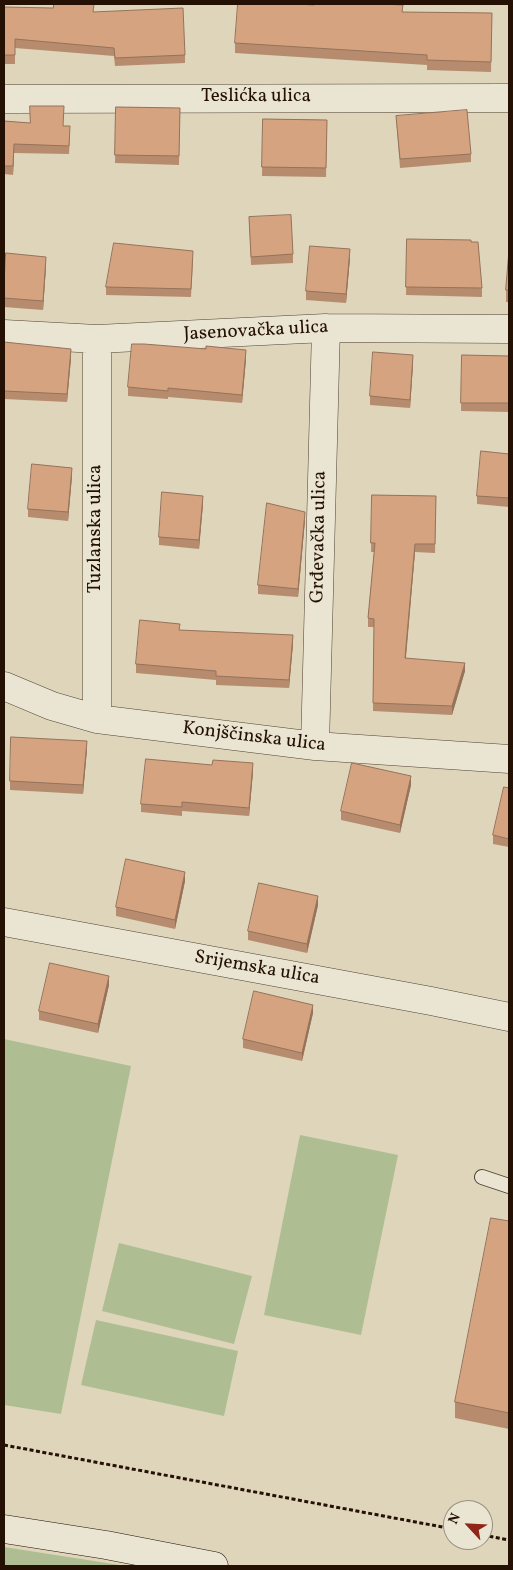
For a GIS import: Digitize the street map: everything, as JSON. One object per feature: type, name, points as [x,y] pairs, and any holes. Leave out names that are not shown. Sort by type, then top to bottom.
[{"type":"street","name":"Teslićka ulica","points":[[4,99],[509,98]]},
{"type":"street","name":"Jasenovačka ulica","points":[[4,334],[97,339],[326,328],[509,329]]},
{"type":"street","name":"Grđevačka ulica","points":[[315,746],[326,328]]},
{"type":"street","name":"Tuzlanska ulica","points":[[97,339],[97,719]]},
{"type":"street","name":"Konjščinska ulica","points":[[4,686],[52,706],[97,719],[315,746],[509,759]]},
{"type":"street","name":"Srijemska ulica","points":[[4,922],[431,1000],[509,1017]]},
{"type":"street","points":[[4,1529],[106,1545],[214,1566]]},
{"type":"lane","points":[[482,1177],[509,1186]]},
{"type":"path","points":[[4,1445],[443,1527]]},
{"type":"path","points":[[493,1537],[509,1540]]},
{"type":"green space","points":[[4,1039],[131,1066],[61,1414],[4,1405]]},
{"type":"green space","points":[[300,1135],[398,1155],[361,1335],[264,1315]]},
{"type":"green space","points":[[119,1243],[252,1276],[234,1344],[102,1311]]},
{"type":"green space","points":[[96,1320],[238,1351],[224,1416],[81,1385]]},
{"type":"green space","points":[[4,1547],[126,1566],[4,1566]]},
{"type":"building","points":[[54,4],[94,4],[93,12],[183,8],[185,55],[115,58],[114,48],[15,39],[15,55],[4,55],[4,7],[53,8]]},
{"type":"building","points":[[238,4],[382,4],[403,5],[402,12],[492,13],[491,62],[427,60],[427,55],[235,43]]},
{"type":"building","points":[[30,106],[64,106],[63,126],[70,126],[69,146],[14,144],[13,166],[4,166],[4,121],[30,123]]},
{"type":"building","points":[[116,107],[180,108],[179,156],[115,155]]},
{"type":"building","points":[[467,110],[471,154],[400,159],[396,116]]},
{"type":"building","points":[[263,119],[327,120],[326,168],[262,167]]},
{"type":"building","points":[[291,215],[293,254],[251,257],[249,217]]},
{"type":"building","points":[[407,239],[471,240],[471,242],[478,242],[482,288],[406,287]]},
{"type":"building","points":[[114,243],[193,251],[191,289],[106,287]]},
{"type":"building","points":[[310,246],[350,249],[346,294],[306,291]]},
{"type":"building","points":[[509,251],[509,290],[506,290]]},
{"type":"building","points":[[6,253],[46,257],[43,301],[4,298]]},
{"type":"building","points":[[4,342],[71,349],[67,394],[4,391]]},
{"type":"building","points":[[132,344],[206,349],[206,346],[246,350],[242,395],[168,388],[168,391],[128,387]]},
{"type":"building","points":[[373,352],[413,355],[410,400],[370,396]]},
{"type":"building","points":[[462,355],[509,356],[509,403],[461,403]]},
{"type":"building","points":[[481,451],[509,454],[509,498],[477,496]]},
{"type":"building","points":[[32,464],[72,468],[68,512],[28,509]]},
{"type":"building","points":[[162,492],[203,496],[199,540],[159,537]]},
{"type":"building","points":[[372,495],[436,496],[435,544],[415,544],[405,658],[465,663],[452,706],[373,703],[374,619],[368,618],[375,543],[371,543]]},
{"type":"building","points":[[267,503],[305,512],[298,589],[258,585]]},
{"type":"building","points":[[140,620],[180,624],[179,630],[293,635],[289,680],[216,676],[216,671],[136,664]]},
{"type":"building","points":[[11,737],[87,741],[83,785],[10,781]]},
{"type":"building","points":[[146,759],[212,765],[213,760],[253,763],[249,808],[182,802],[182,807],[141,804]]},
{"type":"building","points":[[352,763],[411,776],[400,825],[341,811]]},
{"type":"building","points":[[504,787],[509,788],[509,839],[493,835]]},
{"type":"building","points":[[126,859],[185,872],[175,920],[116,907]]},
{"type":"building","points":[[259,883],[318,896],[307,944],[248,931]]},
{"type":"building","points":[[50,963],[109,976],[98,1024],[39,1011]]},
{"type":"building","points":[[254,991],[313,1005],[302,1053],[243,1039]]},
{"type":"building","points":[[491,1218],[509,1221],[509,1413],[455,1402]]}]
